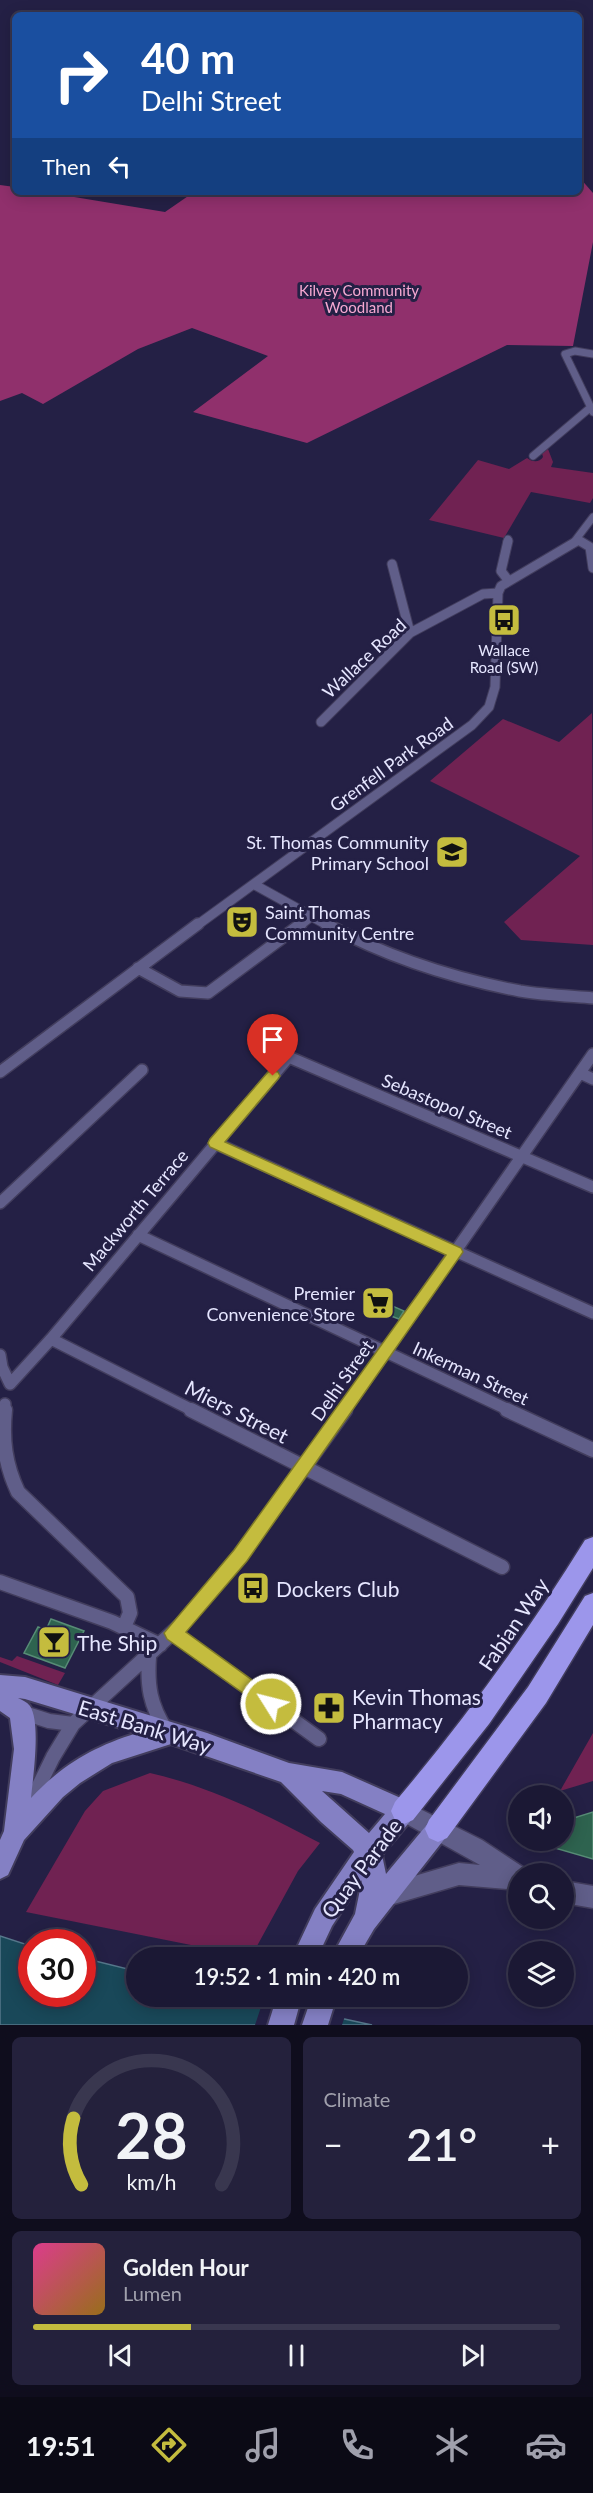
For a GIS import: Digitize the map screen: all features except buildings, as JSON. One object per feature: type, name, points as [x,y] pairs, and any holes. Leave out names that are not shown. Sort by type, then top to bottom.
[{"type":"highway","name":"Fabian Way","points":[[404,1811],[505,1683],[593,1547]]},
{"type":"highway","points":[[438,1829],[537,1695],[593,1604]]},
{"type":"main road","name":"East Bank Way","points":[[0,1685],[25,1688],[81,1716],[207,1744],[289,1774],[342,1783],[404,1811]]},
{"type":"main road","points":[[0,1699],[21,1712],[25,1749],[16,1832]]},
{"type":"main road","points":[[0,1867],[16,1832],[55,1789],[86,1765],[106,1754],[169,1734]]},
{"type":"main road","name":"East Bank Way","points":[[289,1774],[329,1814],[352,1832],[368,1853],[375,1869],[376,1882],[374,1898],[365,1920]]},
{"type":"main road","name":"Quay Parade","points":[[309,1947],[318,1925],[334,1898],[404,1811]]},
{"type":"main road","name":"Quay Parade","points":[[349,1947],[365,1920],[438,1829]]},
{"type":"main road","points":[[281,2025],[287,2007]]},
{"type":"main road","points":[[315,2025],[321,2007]]},
{"type":"street","points":[[533,456],[592,410],[565,354],[569,351],[593,354]]},
{"type":"street","points":[[498,593],[508,580],[578,540],[593,517]]},
{"type":"street","points":[[508,539],[501,571],[508,580]]},
{"type":"street","points":[[578,540],[590,547],[593,568]]},
{"type":"street","points":[[392,564],[411,633]]},
{"type":"street","name":"Wallace Road","points":[[321,722],[411,633],[483,594],[498,593]]},
{"type":"street","name":"Grenfell Park Road","points":[[0,1072],[138,968],[472,725],[489,707],[495,687],[498,593]]},
{"type":"street","points":[[255,885],[355,940],[415,965],[521,991],[593,998]]},
{"type":"street","points":[[138,968],[184,994],[208,993],[313,915]]},
{"type":"street","name":"Delhi Street","points":[[16,1832],[53,1757],[81,1716],[173,1633],[240,1556],[305,1467],[593,1054]]},
{"type":"street","name":"Sebastopol Street","points":[[287,1059],[291,1058],[593,1187]]},
{"type":"street","name":"Mackworth Terrace","points":[[5,1385],[51,1339],[287,1059]]},
{"type":"street","points":[[0,1203],[142,1070]]},
{"type":"street","points":[[580,1073],[593,1078]]},
{"type":"street","points":[[215,1143],[593,1313]]},
{"type":"street","name":"Inkerman Street","points":[[138,1235],[593,1450]]},
{"type":"street","name":"Miers Street","points":[[51,1339],[502,1567]]},
{"type":"street","points":[[0,1355],[5,1385]]},
{"type":"street","points":[[5,1404],[2,1457],[7,1472],[18,1492],[127,1597],[130,1613],[124,1627]]},
{"type":"street","points":[[0,1582],[124,1627],[160,1645]]},
{"type":"street","points":[[173,1633],[319,1739]]},
{"type":"street","points":[[149,1657],[146,1690],[169,1734]]},
{"type":"street","points":[[21,1712],[49,1721],[81,1716]]},
{"type":"street","points":[[404,1811],[474,1848],[508,1871]]},
{"type":"street","points":[[386,1895],[459,1874],[508,1877]]},
{"type":"street","points":[[574,1894],[593,1897]]},
{"type":"shaded area","points":[[548,449],[553,462],[551,467],[593,473],[593,498],[590,503],[531,492],[504,538],[429,520],[478,460],[509,469],[527,458],[533,461],[540,460],[543,457],[542,453]]},
{"type":"shaded area","points":[[592,713],[593,945],[521,940],[504,922],[580,856],[430,781],[503,719],[559,742]]},
{"type":"shaded area","points":[[17,1656],[65,1673],[58,1685],[0,1662],[0,1657],[12,1661]]},
{"type":"shaded area","points":[[593,1733],[593,1781],[574,1787],[563,1785]]},
{"type":"shaded area","points":[[150,1773],[216,1794],[320,1843],[298,1871],[256,1947],[201,1947],[26,1912],[85,1811],[103,1791]]},
{"type":"green space","name":"Kilvey Community Woodland","points":[[582,180],[593,193],[593,242],[573,346],[507,345],[307,443],[193,412],[268,356],[192,328],[138,349],[43,404],[22,393],[0,401],[0,185],[12,187],[12,195],[62,195],[165,212],[190,195],[582,195]]},
{"type":"water","points":[[0,1936],[18,1942],[18,2007],[96,2007],[96,1961],[126,1969],[126,2007],[289,2007],[372,2025],[0,2025]]},
{"type":"pier","points":[[261,2007],[304,2007],[345,2016],[342,2025],[255,2025]]},
{"type":"place","name":"Wallace Road (SW)","points":[[504,620]]},
{"type":"place","name":"St. Thomas Community Primary School","points":[[452,852]]},
{"type":"place","name":"Saint Thomas Community Centre","points":[[242,922]]},
{"type":"place","name":"Premier Convenience Store","points":[[378,1303]]},
{"type":"place","name":"Dockers Club","points":[[253,1588]]},
{"type":"place","name":"The Ship","points":[[54,1642]]},
{"type":"place","name":"Kevin Thomas Pharmacy","points":[[329,1708]]},
{"type":"route","points":[[271,1704],[173,1633],[240,1556],[456,1252],[215,1143],[273,1076]]}]
